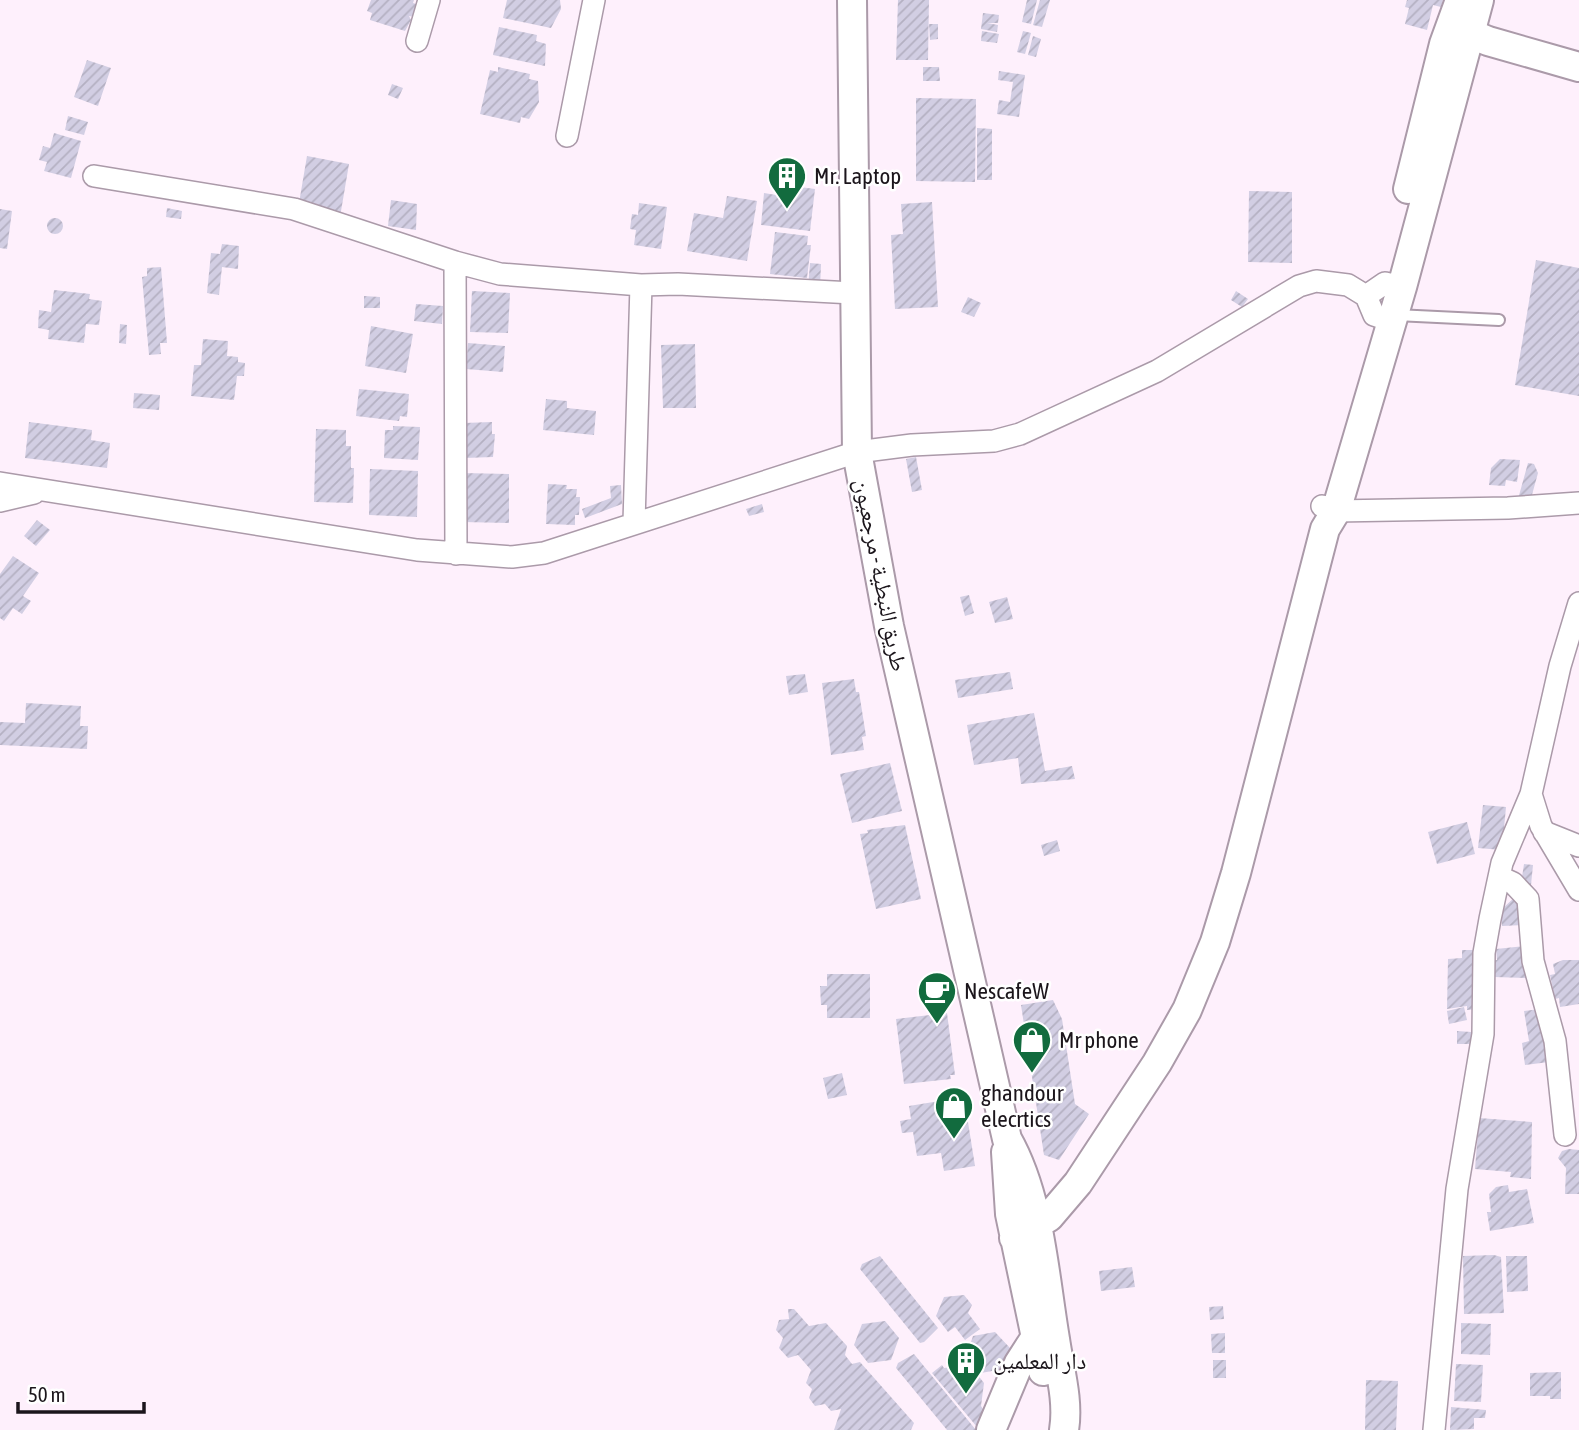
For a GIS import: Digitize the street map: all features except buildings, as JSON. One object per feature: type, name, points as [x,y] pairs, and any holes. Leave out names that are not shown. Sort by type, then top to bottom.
[{"type":"main road","name":"طريق النبطية - مرجعيون","points":[[852,0],[853,293],[857,452],[892,639],[1007,1139],[1018,1158],[1025,1232],[1045,1335],[1064,1398],[1062,1430]]},
{"type":"main road","points":[[1025,1232],[1061,1205],[1157,1063],[1186,1010],[1215,942],[1327,515],[1386,303],[1462,32],[1479,0]]},
{"type":"main road","points":[[1462,32],[1575,60]]},
{"type":"main road","points":[[991,1430],[1019,1363],[1045,1335]]},
{"type":"main road","points":[[1002,1430],[1045,1335]]},
{"type":"street","points":[[417,41],[429,0]]},
{"type":"street","points":[[567,136],[594,0]]},
{"type":"street","points":[[94,176],[294,209],[454,262],[500,274],[641,285],[678,284],[853,293]]},
{"type":"street","points":[[454,262],[456,554]]},
{"type":"street","points":[[0,483],[404,548],[512,557],[544,553],[857,452],[912,445],[994,441],[1020,434],[1157,371],[1299,286],[1331,281],[1348,285],[1386,303]]},
{"type":"street","points":[[635,522],[641,285]]},
{"type":"street","points":[[0,501],[42,491]]},
{"type":"street","points":[[1327,515],[1508,509],[1579,503]]},
{"type":"street","points":[[1434,1430],[1457,1188],[1483,1034],[1484,953],[1502,863],[1531,794],[1560,666],[1579,603]]},
{"type":"street","points":[[1531,794],[1544,832],[1579,890]]},
{"type":"street","points":[[1544,832],[1579,846]]},
{"type":"street","points":[[1500,877],[1513,883],[1528,899],[1533,961],[1555,1041],[1565,1135]]},
{"type":"lane","points":[[1386,303],[1499,320]]},
{"type":"place","name":"Mr. Laptop","points":[[787,210]]},
{"type":"place","name":"NescafeW","points":[[937,1025]]},
{"type":"place","name":"Mr phone","points":[[1032,1074]]},
{"type":"place","name":"ghandour elecrtics","points":[[954,1140]]},
{"type":"place","name":"دار المعلمين","points":[[966,1395]]}]
